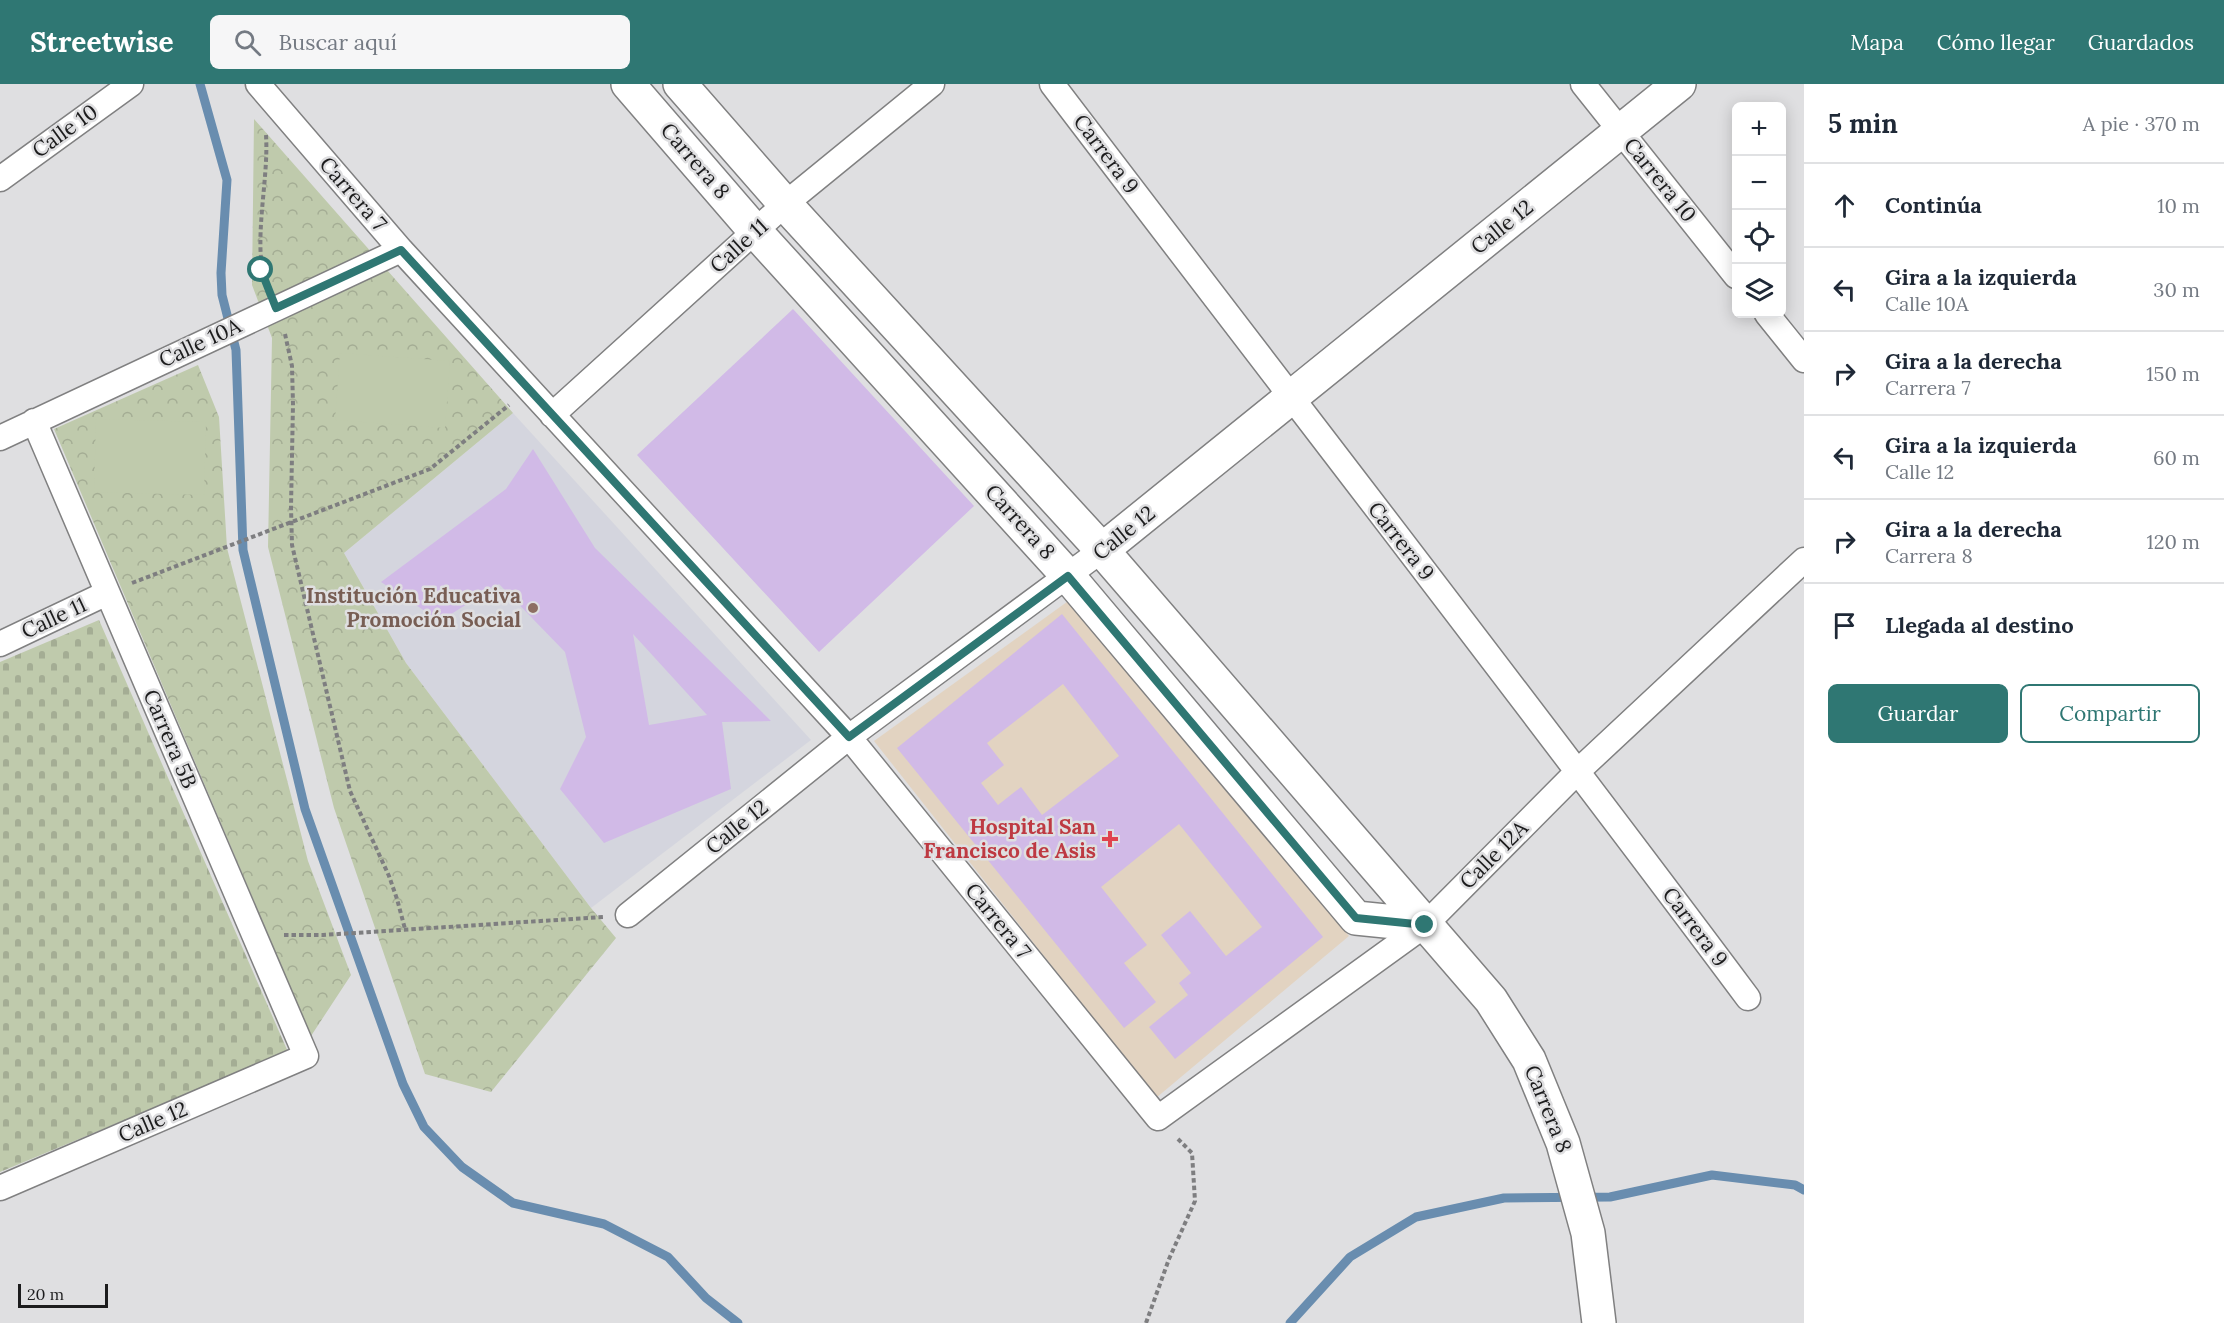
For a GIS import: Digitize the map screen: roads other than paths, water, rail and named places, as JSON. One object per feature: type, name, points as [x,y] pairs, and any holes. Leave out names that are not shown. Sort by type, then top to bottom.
[{"type":"main road","name":"Carrera 8","points":[[627,84],[755,231],[1068,576],[1356,918],[1425,925]]},
{"type":"main road","name":"Carrera 8","points":[[680,84],[785,204],[1102,550],[1491,1000],[1529,1060],[1563,1143],[1588,1233],[1601,1321]]},
{"type":"main road","name":"Calle 12","points":[[1102,550],[1679,84]]},
{"type":"street","name":"Calle 10","points":[[0,179],[130,84]]},
{"type":"street","name":"Carrera 7","points":[[258,84],[401,250],[849,737],[1158,1118]]},
{"type":"street","name":"Calle 11","points":[[552,415],[785,204],[932,84]]},
{"type":"street","name":"Carrera 9","points":[[1052,84],[1578,771],[1748,998]]},
{"type":"street","name":"Carrera 10","points":[[1583,84],[1732,270]]},
{"type":"street","name":"Calle 10A","points":[[0,438],[401,250]]},
{"type":"street","points":[[1770,318],[1804,360]]},
{"type":"street","name":"Carrera 5B","points":[[34,421],[306,1056]]},
{"type":"street","name":"Calle 12","points":[[628,915],[849,737],[1102,550]]},
{"type":"street","name":"Calle 12A","points":[[1158,1118],[1425,925],[1578,771],[1804,560]]},
{"type":"street","name":"Calle 11","points":[[0,644],[107,593]]},
{"type":"street","name":"Calle 12","points":[[0,1188],[306,1056]]},
{"type":"waterway","points":[[200,84],[227,180],[221,273],[222,295],[236,350],[243,550],[305,809],[403,1084],[424,1127],[462,1167],[513,1203],[604,1224],[668,1257],[706,1298],[738,1323]]},
{"type":"waterway","points":[[1290,1323],[1350,1257],[1416,1217],[1504,1198],[1610,1197],[1712,1175],[1795,1185],[1804,1190]]},
{"type":"place","name":"Institución Educativa Promoción Social","points":[[533,608]]},
{"type":"place","name":"Hospital San Francisco de Asis","points":[[1110,839]]}]
